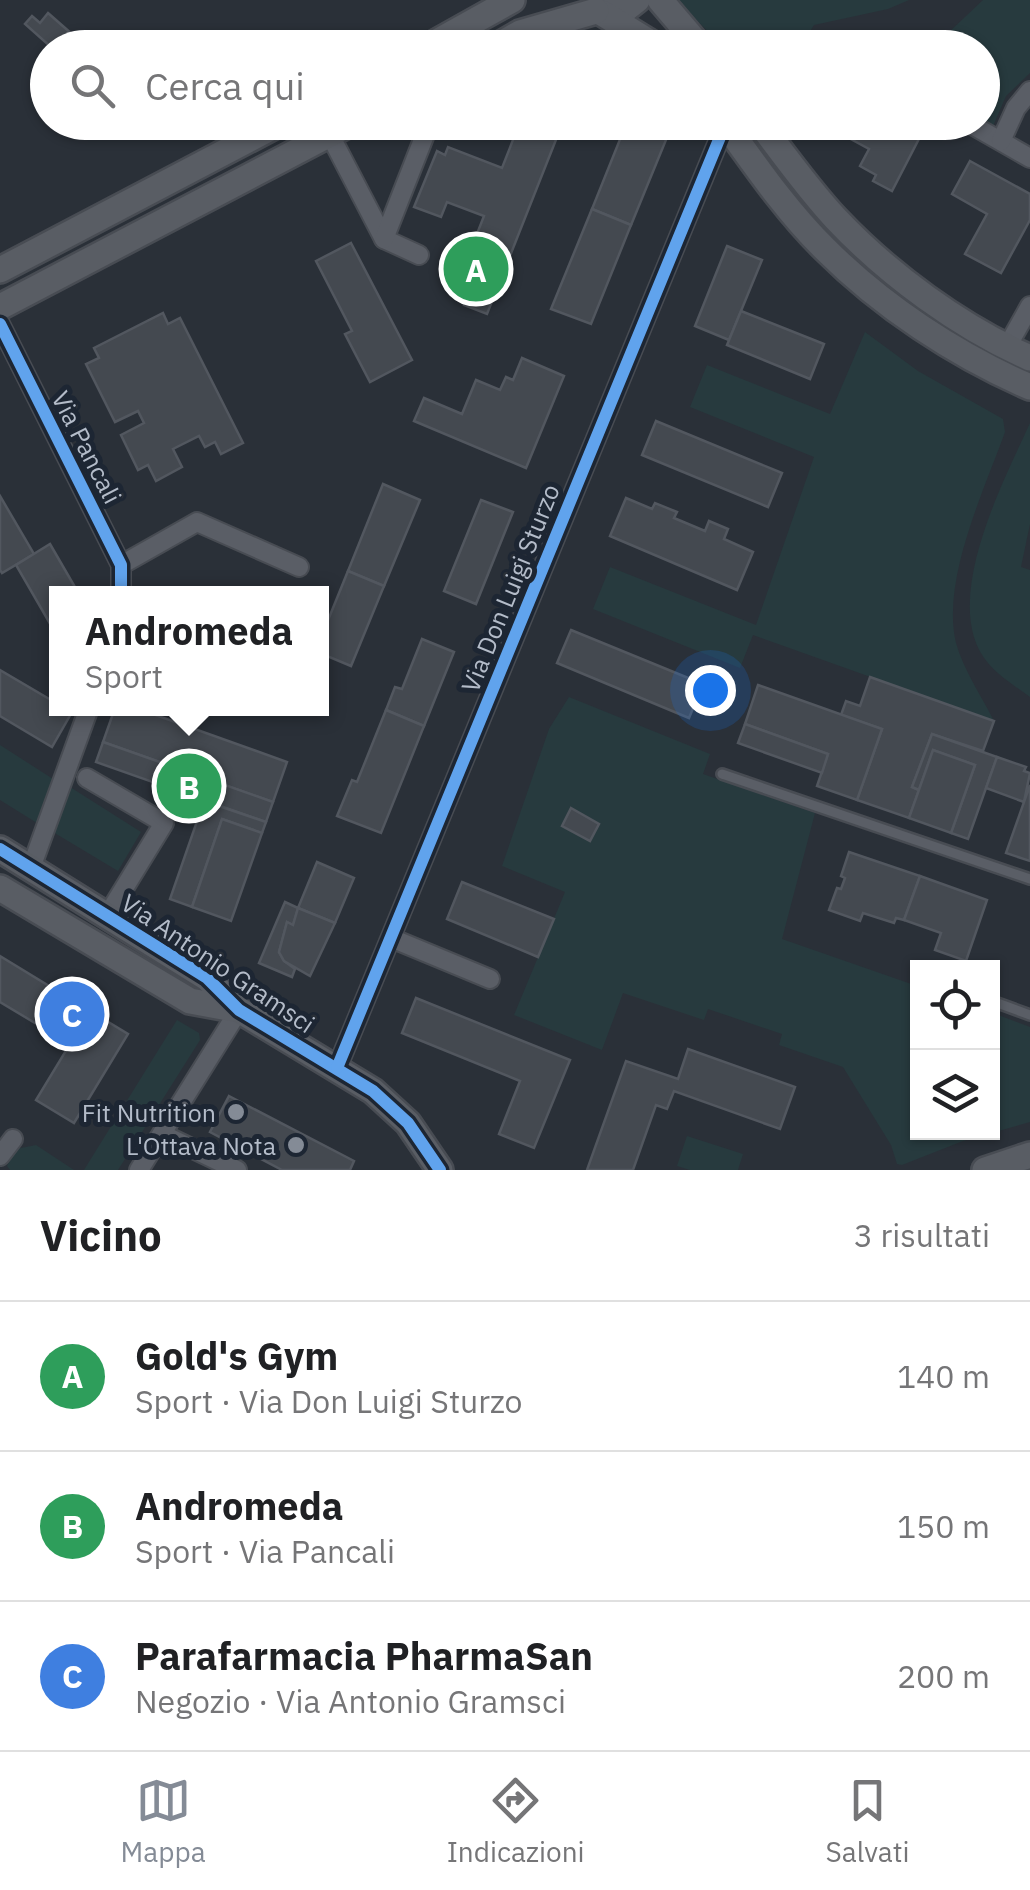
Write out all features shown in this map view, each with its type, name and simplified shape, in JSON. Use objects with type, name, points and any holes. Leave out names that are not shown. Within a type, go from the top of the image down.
[{"type":"main road","points":[[458,30],[512,0]]},
{"type":"main road","points":[[529,30],[593,8],[623,11],[636,0]]},
{"type":"main road","points":[[660,0],[685,30]]},
{"type":"main road","points":[[593,8],[629,30]]},
{"type":"main road","points":[[0,270],[248,140]]},
{"type":"main road","points":[[0,307],[319,140]]},
{"type":"main road","points":[[736,140],[789,209],[848,271],[911,319],[994,370],[1030,387]]},
{"type":"main road","points":[[773,140],[836,218],[879,260],[1019,353]]},
{"type":"main road","name":"Via Antonio Gramsci","points":[[0,849],[207,978],[239,1010],[373,1091],[408,1123],[440,1170]]},
{"type":"main road","name":"Via Antonio Gramsci","points":[[0,888],[190,1001],[239,1010]]},
{"type":"main road","points":[[985,1170],[1030,1155]]},
{"type":"street","points":[[1030,91],[1016,108],[1001,141],[1030,158]]},
{"type":"street","points":[[347,140],[384,239],[419,256]]},
{"type":"street","points":[[384,239],[423,140]]},
{"type":"street","name":"Via Don Luigi Sturzo","points":[[338,1068],[717,140]]},
{"type":"street","points":[[1019,353],[1030,306]]},
{"type":"street","name":"Via Pancali","points":[[0,324],[121,565],[120,586]]},
{"type":"street","points":[[121,565],[197,522],[299,566]]},
{"type":"street","points":[[31,868],[85,716]]},
{"type":"street","points":[[87,778],[164,823],[107,916]]},
{"type":"street","points":[[391,938],[490,979]]},
{"type":"street","points":[[139,1170],[239,1010]]},
{"type":"street","points":[[162,1134],[237,1170]]},
{"type":"street","points":[[0,1156],[13,1139]]},
{"type":"lane","points":[[722,774],[1030,879]]},
{"type":"lane","points":[[1000,1005],[1030,1015]]},
{"type":"green space","points":[[677,0],[909,0],[888,9],[814,25],[811,30],[706,30]]},
{"type":"green space","points":[[983,0],[1030,0],[1030,73],[1006,96],[1000,110],[1000,30],[951,30]]},
{"type":"green space","points":[[865,332],[918,371],[1003,419],[1005,432],[959,564],[953,618],[959,653],[994,721],[753,635],[740,668],[593,609],[610,567],[756,625],[814,457],[690,407],[707,365],[830,414]]},
{"type":"green space","points":[[1030,423],[1030,524],[1021,567],[1030,570],[1030,697],[988,663],[974,638],[970,609],[972,576],[981,543]]},
{"type":"green space","points":[[569,697],[710,754],[703,774],[815,813],[782,939],[910,984],[910,1140],[967,1140],[897,1164],[891,1145],[843,1067],[779,1045],[782,1034],[708,1009],[704,1020],[623,993],[602,1050],[514,1015],[565,892],[502,866],[549,729]]},
{"type":"green space","points":[[0,745],[53,779],[37,823],[0,800]]},
{"type":"green space","points":[[70,787],[141,832],[118,871],[53,832]]},
{"type":"green space","points":[[1000,1016],[1030,1027],[1030,1122],[1000,1131]]},
{"type":"green space","points":[[177,1020],[199,1033],[200,1040],[118,1170],[84,1170]]},
{"type":"green space","points":[[687,1136],[743,1154],[738,1170],[690,1170],[677,1166]]},
{"type":"green space","points":[[36,1145],[74,1170],[10,1170],[7,1166],[16,1149]]},
{"type":"building","points":[[48,13],[67,30],[32,30],[25,24],[32,16],[40,23]]},
{"type":"building","points":[[513,140],[556,140],[487,314],[464,305],[468,295],[455,290],[484,216],[447,202],[441,217],[414,207],[437,151],[445,155],[448,147],[502,168]]},
{"type":"building","points":[[620,140],[666,140],[631,225],[592,209]]},
{"type":"building","points":[[852,140],[918,140],[892,191],[873,181],[876,175],[860,166],[869,149]]},
{"type":"building","points":[[970,161],[1030,194],[1030,220],[1001,273],[965,254],[987,214],[952,194]]},
{"type":"building","points":[[592,209],[631,225],[591,324],[551,309]]},
{"type":"building","points":[[351,243],[412,360],[370,382],[345,334],[352,331],[316,261]]},
{"type":"building","points":[[727,246],[762,260],[729,340],[695,326]]},
{"type":"building","points":[[741,311],[824,344],[810,379],[727,345]]},
{"type":"building","points":[[163,313],[168,324],[180,318],[243,443],[221,454],[215,442],[205,447],[199,436],[173,449],[182,467],[156,481],[148,465],[138,470],[121,435],[144,423],[138,411],[115,422],[86,364],[99,358],[94,348]]},
{"type":"building","points":[[522,358],[564,376],[526,468],[414,421],[424,398],[462,414],[476,380],[500,390],[506,377],[513,380]]},
{"type":"building","points":[[656,421],[782,473],[768,507],[642,455]]},
{"type":"building","points":[[383,484],[420,500],[384,586],[348,571]]},
{"type":"building","points":[[0,496],[34,554],[2,573],[0,570]]},
{"type":"building","points":[[626,498],[652,509],[655,503],[677,512],[674,518],[705,531],[709,521],[728,529],[724,539],[753,552],[737,590],[610,536]]},
{"type":"building","points":[[481,500],[513,512],[476,604],[444,591]]},
{"type":"building","points":[[50,544],[74,586],[49,586],[49,622],[16,565]]},
{"type":"building","points":[[348,571],[384,586],[351,666],[329,657],[329,618]]},
{"type":"building","points":[[571,630],[703,684],[689,718],[557,663]]},
{"type":"building","points":[[422,639],[454,652],[424,726],[386,710],[395,687],[402,689]]},
{"type":"building","points":[[0,670],[49,699],[49,716],[70,716],[52,747],[0,716]]},
{"type":"building","points":[[870,677],[994,721],[983,751],[932,734],[912,787],[919,790],[909,818],[857,800],[882,729],[841,715],[846,701],[860,706]]},
{"type":"building","points":[[758,685],[882,729],[857,800],[817,786],[828,754],[745,724]]},
{"type":"building","points":[[386,710],[424,726],[381,833],[337,816],[352,780],[357,782]]},
{"type":"building","points":[[112,716],[158,716],[287,762],[273,802],[103,742]]},
{"type":"building","points":[[745,724],[828,754],[822,773],[738,743]]},
{"type":"building","points":[[932,734],[997,757],[968,839],[951,833],[975,765],[933,750],[919,790],[912,787]]},
{"type":"building","points":[[103,742],[273,802],[266,822],[96,762]]},
{"type":"building","points":[[933,750],[975,765],[951,833],[909,818]]},
{"type":"building","points":[[997,757],[1026,767],[1024,771],[1030,773],[1024,802],[986,788]]},
{"type":"building","points":[[1030,785],[1030,861],[1006,853]]},
{"type":"building","points":[[204,801],[266,822],[262,833],[222,819],[192,907],[170,899]]},
{"type":"building","points":[[571,808],[599,824],[590,841],[562,826]]},
{"type":"building","points":[[222,819],[262,833],[231,921],[192,907]]},
{"type":"building","points":[[849,852],[920,876],[904,920],[896,918],[894,923],[863,913],[860,921],[829,910],[845,878],[841,876]]},
{"type":"building","points":[[317,862],[354,878],[335,923],[298,908]]},
{"type":"building","points":[[920,876],[987,900],[966,960],[935,950],[941,933],[904,920]]},
{"type":"building","points":[[462,882],[554,919],[538,957],[447,919]]},
{"type":"building","points":[[285,902],[298,908],[293,925],[287,922],[279,952],[295,969],[292,977],[259,963]]},
{"type":"building","points":[[298,908],[335,923],[310,976],[284,961],[279,952],[287,922],[293,925]]},
{"type":"building","points":[[0,956],[90,1011],[70,1044],[0,1002]]},
{"type":"building","points":[[416,998],[570,1060],[534,1148],[499,1134],[520,1081],[402,1033]]},
{"type":"building","points":[[90,1011],[128,1034],[74,1123],[36,1100]]},
{"type":"building","points":[[688,1049],[795,1087],[780,1129],[674,1091],[667,1109],[656,1105],[633,1170],[587,1170],[626,1061],[678,1079]]},
{"type":"building","points":[[229,1096],[354,1161],[350,1170],[282,1170],[210,1132]]},
{"type":"cycle path","points":[[337,1068],[719,140]]},
{"type":"cycle path","points":[[0,324],[121,565],[121,586]]},
{"type":"cycle path","points":[[0,849],[207,978],[239,1010],[373,1091],[408,1123],[440,1170]]},
{"type":"place","name":"Gold's Gym","points":[[476,269]]},
{"type":"place","name":"Andromeda","points":[[189,786]]},
{"type":"place","name":"Parafarmacia PharmaSan","points":[[72,1014]]},
{"type":"place","name":"Fit Nutrition","points":[[236,1112]]},
{"type":"place","name":"L'Ottava Nota","points":[[296,1145]]}]
